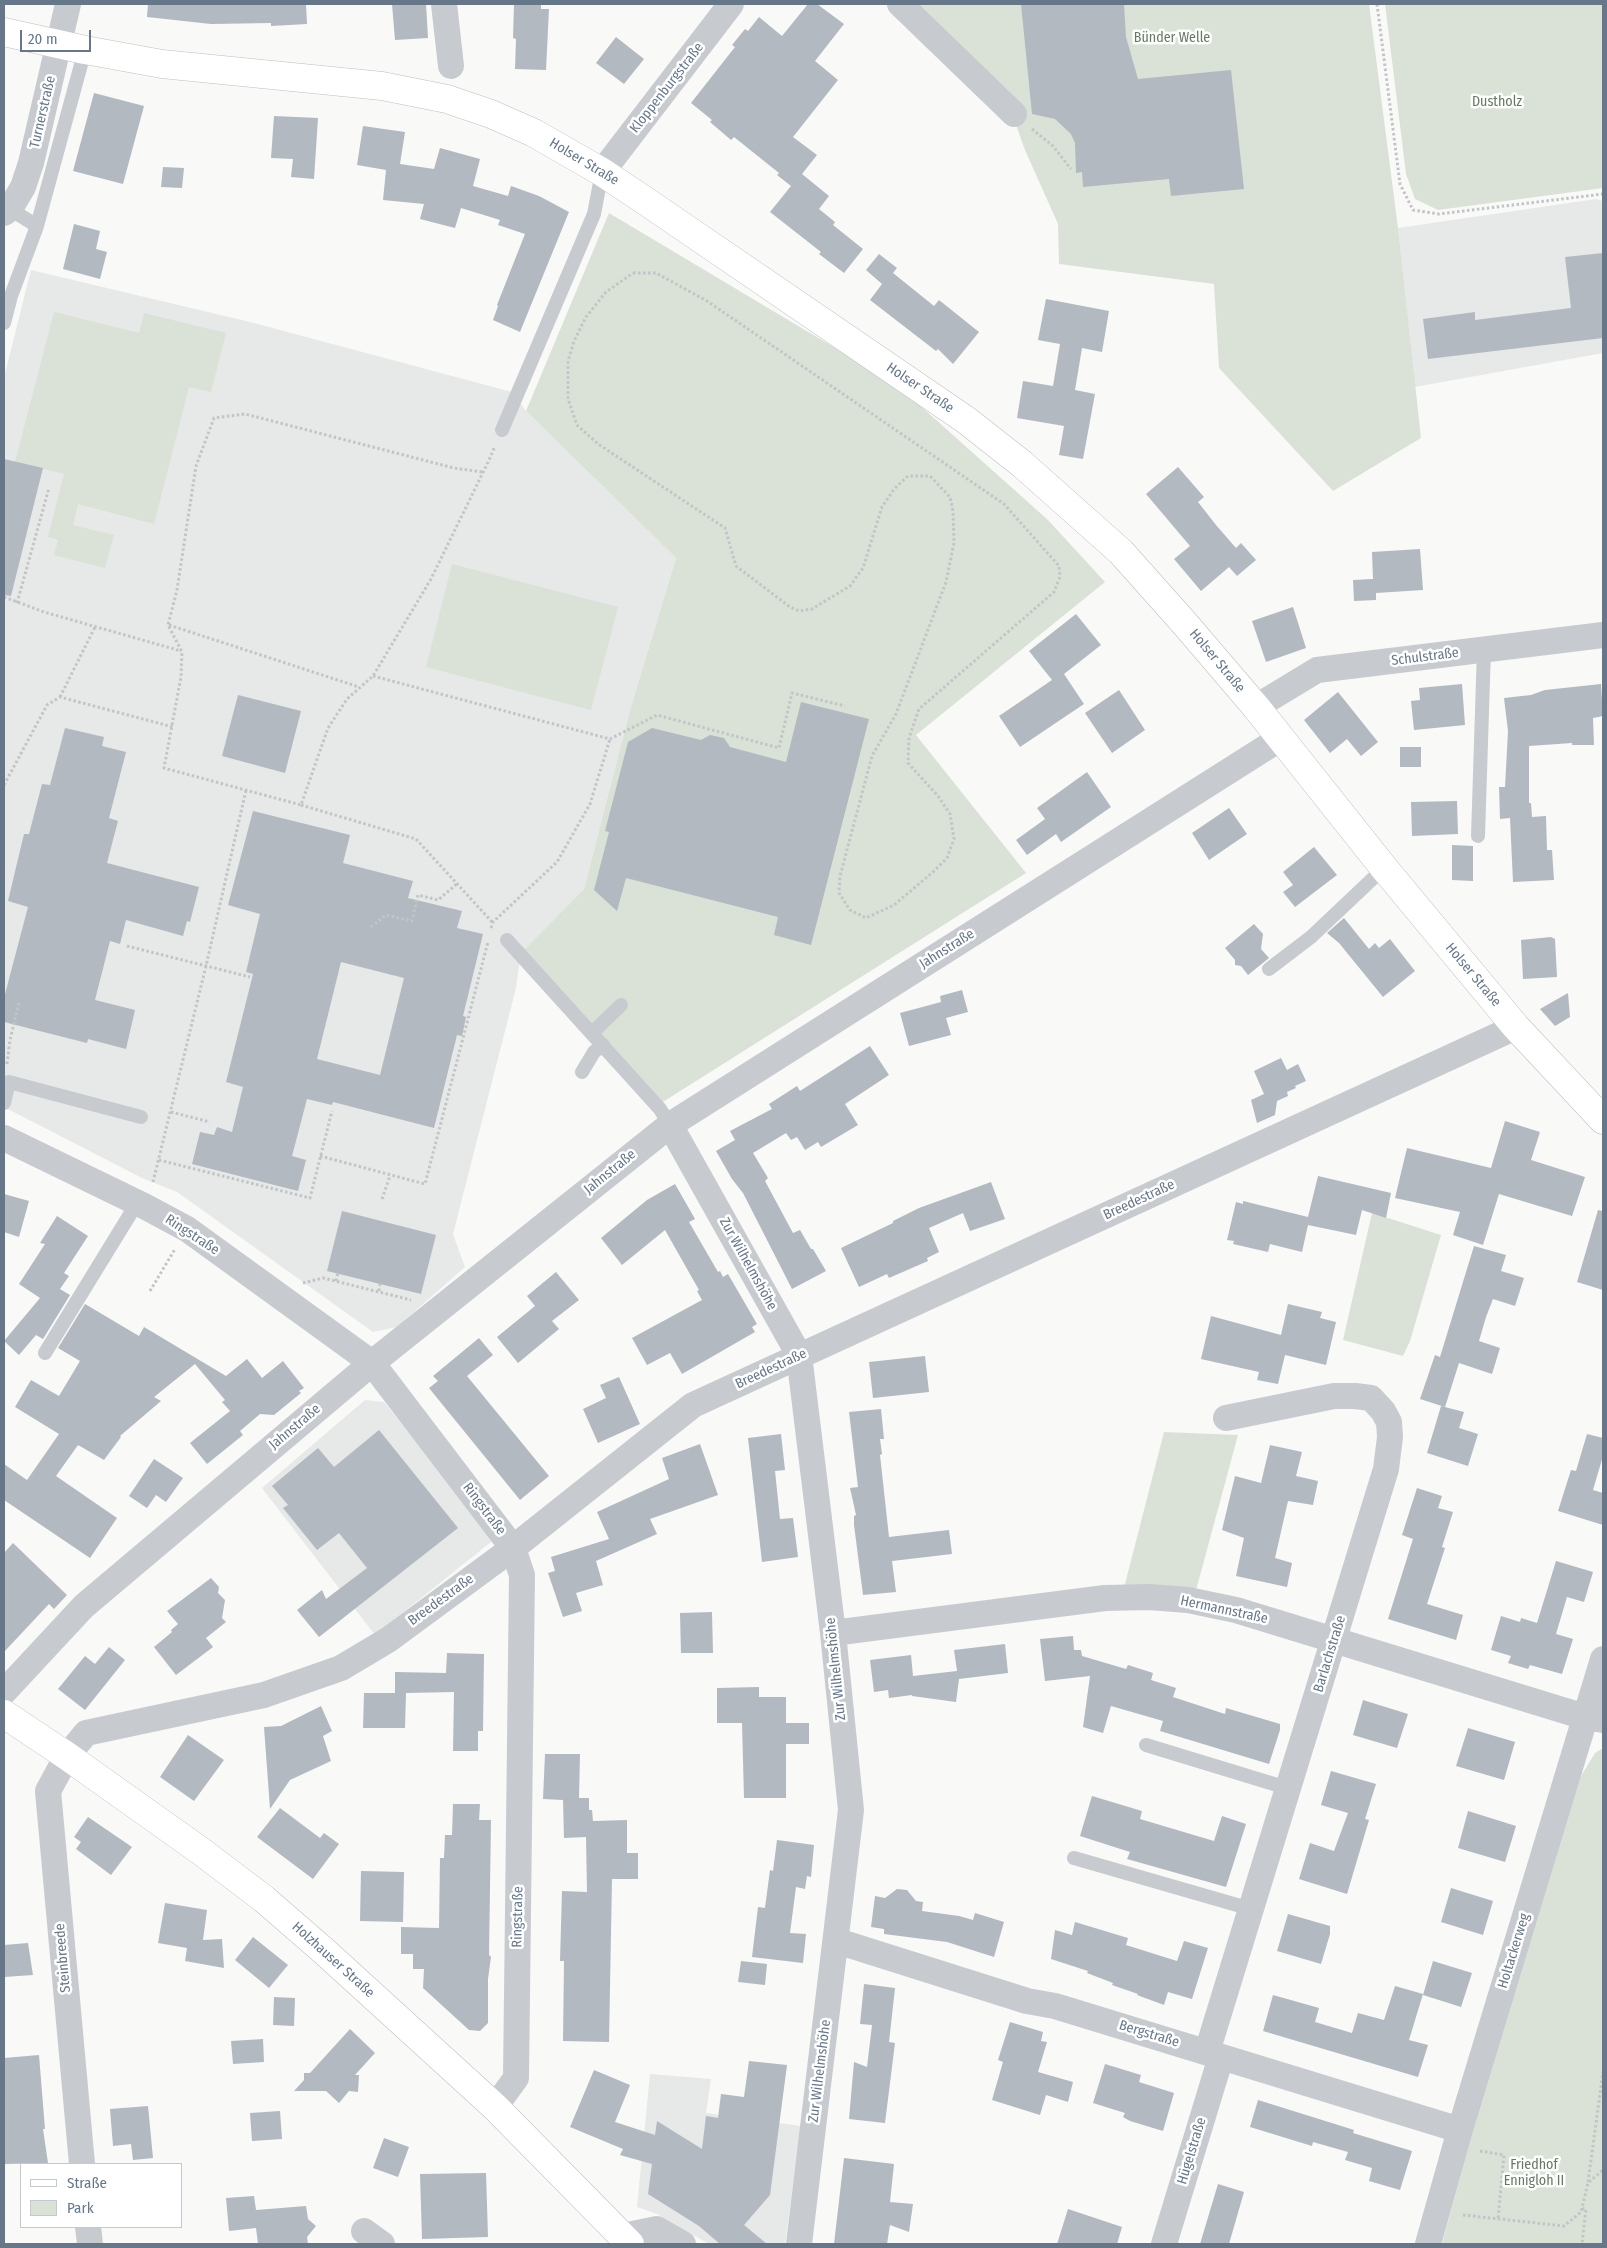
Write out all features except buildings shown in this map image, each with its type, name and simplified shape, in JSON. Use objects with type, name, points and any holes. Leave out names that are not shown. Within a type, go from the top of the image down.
[{"type":"main road","name":"Holser Straße","points":[[4,32],[85,50],[162,64],[382,86],[447,99],[491,114],[534,133],[602,172],[966,420],[1022,464],[1121,552],[1256,707],[1384,868],[1516,1027],[1603,1120]]},
{"type":"main road","name":"Holzhauser Straße","points":[[4,1714],[67,1756],[202,1852],[264,1899],[332,1958],[495,2107],[626,2240]]},
{"type":"street","name":"Turnerstraße","points":[[7,211],[23,187],[31,163],[68,4]]},
{"type":"street","points":[[444,4],[451,66]]},
{"type":"street","name":"Kloppenburgstraße","points":[[602,172],[731,4]]},
{"type":"street","points":[[900,4],[1014,114]]},
{"type":"street","name":"Schulstraße","points":[[1256,707],[1317,670],[1603,635]]},
{"type":"street","name":"Jahnstraße","points":[[4,1692],[84,1606],[372,1362],[670,1125],[1280,738]]},
{"type":"street","name":"Breedestraße","points":[[67,1756],[86,1733],[264,1695],[341,1668],[388,1640],[513,1548],[693,1406],[1516,1027]]},
{"type":"street","name":"Zur Wilhelmshöhe","points":[[670,1125],[799,1356],[833,1632],[851,1810],[837,1941],[798,2244]]},
{"type":"street","name":"Ringstraße","points":[[4,1138],[187,1229],[372,1362],[513,1548],[522,1575],[516,2078],[495,2107]]},
{"type":"street","name":"Barlachstraße","points":[[1214,2055],[1250,1909],[1386,1469],[1390,1438],[1388,1422],[1383,1411],[1371,1398],[1355,1396],[1334,1396],[1226,1418]]},
{"type":"street","name":"Hermannstraße","points":[[833,1632],[1105,1598],[1149,1597],[1188,1600],[1236,1610],[1594,1719]]},
{"type":"street","name":"Holtackerweg","points":[[1428,2244],[1458,2139],[1594,1719],[1603,1658]]},
{"type":"street","name":"Steinbreede","points":[[67,1756],[48,1791],[82,2163]]},
{"type":"street","name":"Bergstraße","points":[[837,1941],[1027,2001],[1055,2006],[1214,2055],[1458,2139]]},
{"type":"street","name":"Hügelstraße","points":[[1164,2244],[1214,2055]]},
{"type":"street","points":[[88,2228],[90,2244]]},
{"type":"street","points":[[626,2240],[657,2228],[683,2244]]},
{"type":"lane","points":[[4,323],[11,296],[37,226],[85,50]]},
{"type":"lane","points":[[502,430],[594,214],[602,172]]},
{"type":"lane","points":[[7,211],[37,226]]},
{"type":"lane","points":[[1478,836],[1484,649]]},
{"type":"lane","points":[[1269,969],[1311,937],[1384,868]]},
{"type":"lane","points":[[507,940],[660,1109],[670,1125]]},
{"type":"lane","points":[[592,1033],[621,1005]]},
{"type":"lane","points":[[582,1072],[594,1052],[603,1045]]},
{"type":"lane","points":[[4,1103],[9,1082],[141,1117]]},
{"type":"lane","points":[[45,1353],[140,1205]]},
{"type":"lane","points":[[1146,1745],[1287,1788]]},
{"type":"lane","points":[[1074,1858],[1250,1909]]},
{"type":"path","points":[[1377,4],[1400,184],[1413,210],[1439,214],[1603,194]]},
{"type":"path","points":[[1014,114],[1053,146],[1071,169]]},
{"type":"path","points":[[634,273],[656,273],[707,301],[1004,504],[1059,566],[1060,577],[1054,592],[919,709],[909,738],[908,763],[938,796],[950,814],[954,839],[947,858],[933,872],[894,905],[866,918],[850,910],[839,893],[840,876],[872,756],[896,714],[946,582],[954,543],[953,511],[950,497],[930,476],[908,476],[894,489],[882,507],[863,568],[850,586],[812,609],[800,611],[790,607],[736,566],[725,528],[598,444],[577,425],[568,399],[568,361],[574,341],[586,317],[606,292],[634,273]]},
{"type":"path","points":[[482,472],[454,468],[245,414],[214,418],[196,466],[177,590],[168,625],[182,652],[181,677],[164,768],[301,805],[416,839],[458,883],[507,940]]},
{"type":"path","points":[[301,805],[328,728],[347,699],[373,676],[431,579],[502,430]]},
{"type":"path","points":[[17,603],[49,488]]},
{"type":"path","points":[[4,598],[182,652]]},
{"type":"path","points":[[168,625],[359,687]]},
{"type":"path","points":[[4,785],[47,705],[60,697],[95,627]]},
{"type":"path","points":[[373,676],[610,739],[657,715],[779,748],[792,693],[845,706]]},
{"type":"path","points":[[60,697],[173,727]]},
{"type":"path","points":[[490,932],[492,922],[557,862],[590,804],[610,739]]},
{"type":"path","points":[[140,1205],[150,1194],[159,1160],[246,790]]},
{"type":"path","points":[[371,927],[386,915],[412,921],[418,895],[438,900],[458,883]]},
{"type":"path","points":[[320,1156],[426,1184],[488,941]]},
{"type":"path","points":[[127,946],[250,977]]},
{"type":"path","points":[[9,1082],[6,1069],[10,1040],[20,1003]]},
{"type":"path","points":[[159,1160],[310,1198],[332,1111]]},
{"type":"path","points":[[171,1112],[210,1122]]},
{"type":"path","points":[[382,1200],[390,1176]]},
{"type":"path","points":[[150,1291],[187,1229]]},
{"type":"path","points":[[336,1281],[338,1273]]},
{"type":"path","points":[[284,1299],[301,1284],[323,1278],[415,1301]]},
{"type":"path","points":[[378,1291],[380,1284]]},
{"type":"path","points":[[1437,2213],[1564,2226],[1581,2212],[1588,2183],[1603,2072]]},
{"type":"path","points":[[1458,2139],[1504,2155],[1498,2219]]},
{"type":"path","points":[[1588,2183],[1603,2170]]},
{"type":"path","points":[[1582,2209],[1586,2209],[1582,2244]]},
{"type":"shaded area","points":[[1596,199],[1603,201],[1603,353],[1415,387],[1398,228]]},
{"type":"shaded area","points":[[31,270],[250,322],[512,392],[526,411],[676,558],[630,710],[584,889],[521,953],[516,988],[453,1234],[465,1267],[397,1327],[373,1332],[177,1192],[142,1178],[4,1107],[4,378]]},
{"type":"shaded area","points":[[365,1400],[384,1402],[496,1538],[375,1635],[262,1488]]},
{"type":"shaded area","points":[[650,2074],[711,2079],[706,2113],[801,2126],[785,2244],[709,2244],[657,2214],[637,2207]]},
{"type":"green space","name":"Bünder Welle","points":[[911,4],[1369,4],[1398,228],[1421,438],[1333,491],[1219,368],[1214,284],[1059,264],[1058,224],[1025,150],[1015,122]]},
{"type":"green space","name":"Dustholz","points":[[1385,4],[1603,4],[1603,188],[1438,210],[1415,199],[1406,174]]},
{"type":"green space","points":[[609,213],[897,385],[1048,520],[1105,582],[916,735],[1026,873],[658,1105],[521,953],[584,889],[630,710],[676,558],[526,411]]},
{"type":"green space","points":[[54,312],[139,333],[144,313],[226,333],[211,392],[189,387],[154,524],[78,504],[73,525],[114,535],[105,568],[54,555],[58,540],[48,537],[64,474],[15,462]]},
{"type":"green space","points":[[452,564],[618,607],[591,710],[426,667]]},
{"type":"green space","points":[[1372,1213],[1441,1235],[1410,1341],[1403,1356],[1343,1340]]},
{"type":"green space","points":[[1164,1432],[1238,1435],[1195,1594],[1124,1588]]},
{"type":"green space","name":"Friedhof Ennigloh II","points":[[1603,1748],[1603,2244],[1442,2244],[1472,2135],[1581,1776],[1595,1753]]}]
